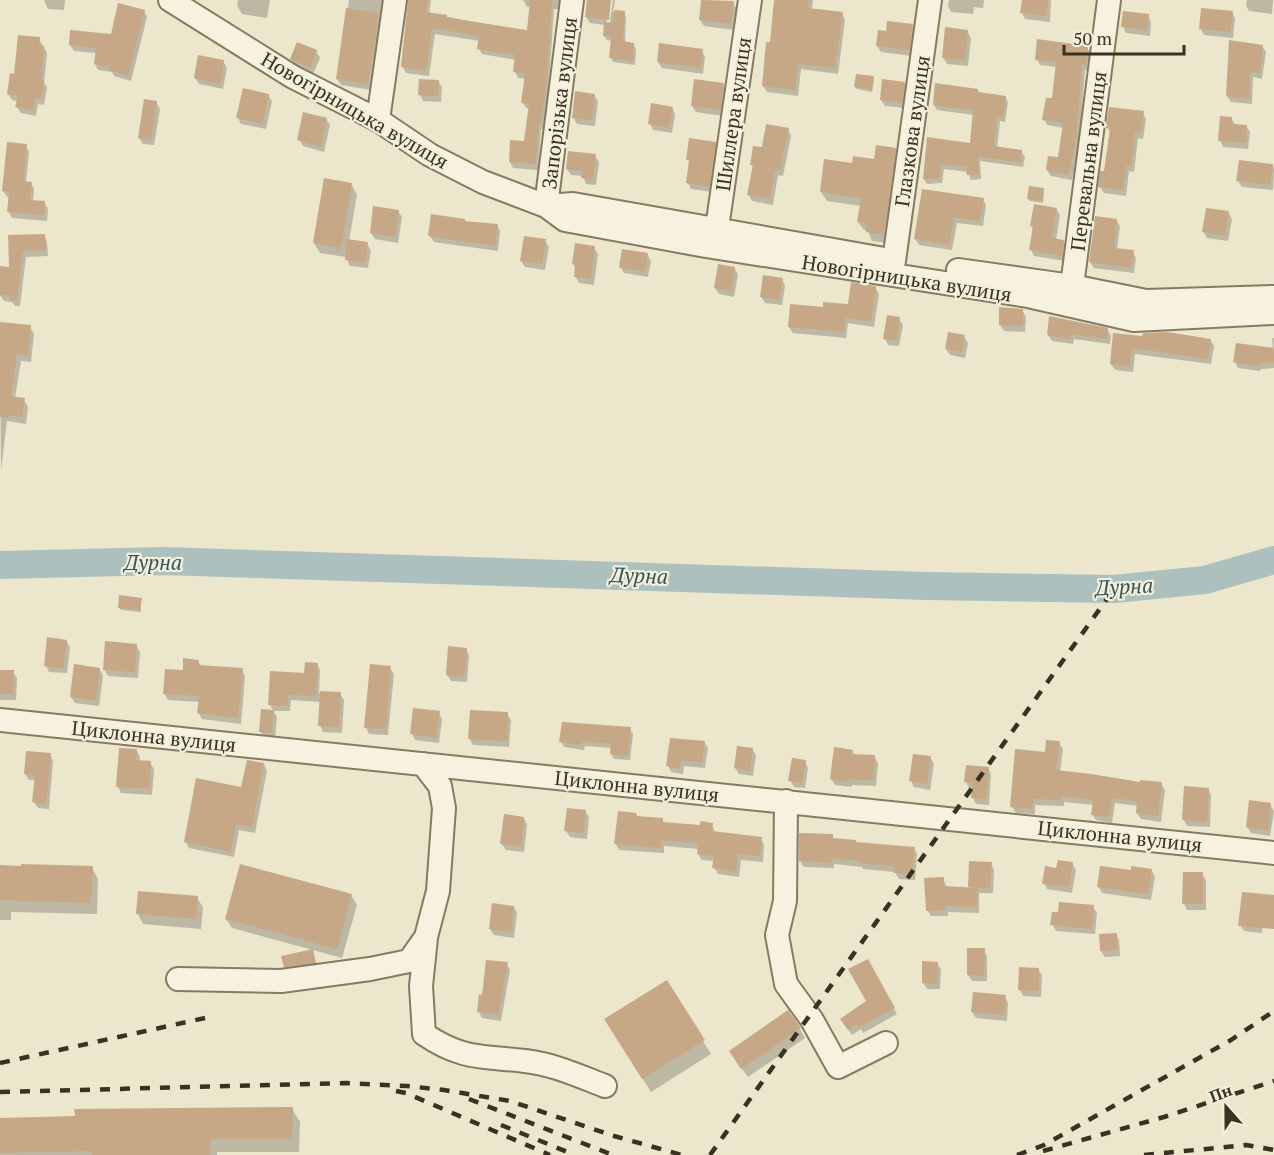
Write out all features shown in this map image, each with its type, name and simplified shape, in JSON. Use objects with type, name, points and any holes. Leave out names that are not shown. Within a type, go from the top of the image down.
[{"type":"street","name":"Новогірницька вулиця","points":[[170,0],[204,10],[293,77],[378,120],[430,155],[483,182],[546,206],[565,220],[718,248],[1028,296],[1134,320],[1274,314]]},
{"type":"street","points":[[378,120],[394,0]]},
{"type":"street","name":"Запорізька вулиця","points":[[546,206],[572,0]]},
{"type":"street","name":"Шиллера вулиця","points":[[717,228],[750,0]]},
{"type":"street","name":"Глазкова вулиця","points":[[894,261],[930,0]]},
{"type":"street","name":"Перевальна вулиця","points":[[1072,286],[1109,0]]},
{"type":"street","name":"Новогірницька вулиця","points":[[546,206],[573,204],[894,261],[1072,286],[1146,301],[1274,297]]},
{"type":"street","name":"Циклонна вулиця","points":[[0,720],[1274,852]]},
{"type":"street","points":[[423,764],[440,786],[444,808],[438,891],[426,937],[421,986],[424,1034],[440,1044],[473,1056],[526,1061],[561,1068],[605,1086]]},
{"type":"street","points":[[786,801],[785,901],[777,935],[786,984],[812,1020],[838,1067],[886,1043]]},
{"type":"street","points":[[178,979],[281,981],[370,969],[409,961],[426,937]]},
{"type":"building","points":[[408,0],[428,0],[426,12],[527,30],[530,0],[552,0],[546,90],[541,124],[539,124],[536,164],[509,162],[510,140],[524,141],[529,104],[521,103],[525,74],[513,72],[515,55],[477,49],[479,36],[432,28],[426,71],[401,67]]},
{"type":"building","points":[[587,0],[611,0],[609,20],[585,17]]},
{"type":"building","points":[[701,0],[734,1],[731,24],[699,20]]},
{"type":"building","points":[[774,0],[809,0],[808,8],[843,12],[835,68],[798,64],[795,90],[762,86],[766,42],[770,42]]},
{"type":"building","points":[[1022,0],[1048,0],[1047,16],[1020,13]]},
{"type":"building","points":[[118,3],[145,10],[128,76],[109,70],[110,67],[94,64],[96,48],[69,45],[70,30],[111,34]]},
{"type":"building","points":[[346,8],[379,14],[368,84],[336,79]]},
{"type":"building","points":[[1201,8],[1233,11],[1230,32],[1199,29]]},
{"type":"building","points":[[614,10],[625,11],[623,41],[634,43],[633,61],[609,58],[611,37],[603,36],[604,22],[613,23]]},
{"type":"building","points":[[1123,11],[1149,14],[1147,30],[1121,27]]},
{"type":"building","points":[[887,21],[913,24],[909,50],[876,46],[878,30],[886,31]]},
{"type":"building","points":[[945,27],[968,30],[965,60],[942,58]]},
{"type":"building","points":[[18,35],[40,37],[39,45],[44,46],[41,79],[44,80],[41,99],[35,98],[33,110],[15,107],[18,96],[7,94],[10,73],[14,74]]},
{"type":"building","points":[[1037,39],[1088,46],[1086,66],[1082,65],[1076,140],[1069,175],[1046,170],[1048,156],[1058,157],[1063,123],[1042,120],[1046,98],[1052,98],[1056,62],[1035,60]]},
{"type":"building","points":[[1229,40],[1263,45],[1260,73],[1250,72],[1249,99],[1226,96]]},
{"type":"building","points":[[297,42],[317,50],[310,68],[290,59]]},
{"type":"building","points":[[659,43],[703,49],[700,68],[657,62]]},
{"type":"building","points":[[198,55],[224,60],[220,84],[194,78]]},
{"type":"building","points":[[856,74],[874,76],[872,90],[854,87]]},
{"type":"building","points":[[419,79],[439,80],[438,96],[418,95]]},
{"type":"building","points":[[694,79],[724,83],[720,110],[691,106]]},
{"type":"building","points":[[882,79],[905,82],[902,103],[880,100]]},
{"type":"building","points":[[935,83],[978,89],[978,92],[1006,96],[1003,117],[997,117],[994,146],[1022,150],[1021,162],[978,157],[979,174],[967,175],[966,167],[941,164],[940,178],[923,179],[927,137],[970,143],[973,110],[933,105]]},
{"type":"building","points":[[243,88],[269,94],[263,124],[236,118]]},
{"type":"building","points":[[575,91],[595,94],[592,120],[572,118]]},
{"type":"building","points":[[144,99],[157,101],[151,140],[138,138]]},
{"type":"building","points":[[651,103],[673,107],[669,128],[648,124]]},
{"type":"building","points":[[1109,107],[1144,111],[1140,133],[1135,132],[1131,166],[1126,166],[1123,190],[1098,187],[1100,171],[1104,171],[1110,129],[1106,128]]},
{"type":"building","points":[[303,112],[327,118],[321,147],[297,140]]},
{"type":"building","points":[[1220,116],[1232,117],[1232,124],[1247,125],[1246,143],[1218,141]]},
{"type":"building","points":[[766,124],[789,128],[780,170],[775,169],[770,199],[747,195],[753,165],[750,165],[753,146],[762,147]]},
{"type":"building","points":[[689,138],[716,142],[709,187],[686,183]]},
{"type":"building","points":[[7,142],[27,144],[23,181],[32,182],[30,200],[45,201],[44,215],[7,212],[9,192],[2,191]]},
{"type":"building","points":[[876,145],[896,148],[884,235],[866,232],[867,223],[857,222],[861,198],[820,192],[824,159],[852,163],[853,156],[874,159]]},
{"type":"building","points":[[568,151],[596,154],[593,180],[581,178],[582,171],[566,169]]},
{"type":"building","points":[[1239,160],[1273,164],[1270,185],[1236,181]]},
{"type":"building","points":[[324,178],[352,183],[341,248],[313,243]]},
{"type":"building","points":[[1029,186],[1044,188],[1042,201],[1027,199]]},
{"type":"building","points":[[922,189],[984,198],[980,221],[954,217],[949,245],[914,239]]},
{"type":"building","points":[[1034,204],[1057,208],[1052,238],[1064,240],[1062,256],[1029,250]]},
{"type":"building","points":[[373,206],[399,210],[395,237],[370,233]]},
{"type":"building","points":[[1206,208],[1229,211],[1225,236],[1202,232]]},
{"type":"building","points":[[431,214],[465,219],[465,221],[498,224],[495,246],[428,236]]},
{"type":"building","points":[[1095,216],[1117,219],[1114,248],[1134,250],[1131,268],[1089,262]]},
{"type":"building","points":[[45,234],[46,250],[23,251],[17,300],[10,300],[10,296],[0,295],[0,266],[9,267],[8,235]]},
{"type":"building","points":[[524,236],[546,239],[542,264],[520,261]]},
{"type":"building","points":[[347,239],[368,242],[365,263],[345,260]]},
{"type":"building","points":[[575,243],[595,246],[591,279],[574,277],[575,265],[572,264]]},
{"type":"building","points":[[622,249],[648,253],[645,272],[619,267]]},
{"type":"building","points":[[718,264],[735,267],[731,291],[714,288]]},
{"type":"building","points":[[763,275],[783,278],[779,300],[760,297]]},
{"type":"building","points":[[851,282],[876,286],[871,321],[845,318],[844,332],[788,327],[790,304],[823,307],[823,302],[848,304]]},
{"type":"building","points":[[999,307],[1023,309],[1023,326],[999,325]]},
{"type":"building","points":[[887,315],[900,317],[897,341],[883,339]]},
{"type":"building","points":[[1049,316],[1108,328],[1107,339],[1071,334],[1070,339],[1047,335]]},
{"type":"building","points":[[0,322],[31,325],[28,355],[17,354],[11,396],[25,398],[22,417],[8,415],[8,418],[0,417]]},
{"type":"building","points":[[948,332],[965,335],[962,352],[945,349]]},
{"type":"building","points":[[1167,332],[1211,339],[1208,359],[1132,348],[1130,366],[1110,364],[1113,333],[1142,336],[1143,333]]},
{"type":"building","points":[[1236,343],[1274,348],[1274,363],[1258,363],[1257,366],[1233,362]]},
{"type":"building","points":[[119,595],[142,598],[140,610],[118,608]]},
{"type":"building","points":[[47,637],[67,640],[64,668],[44,666]]},
{"type":"building","points":[[105,641],[137,644],[135,672],[103,670]]},
{"type":"building","points":[[448,646],[467,648],[464,677],[446,675]]},
{"type":"building","points":[[183,658],[199,660],[198,665],[243,668],[238,718],[197,713],[199,696],[163,694],[165,669],[183,670]]},
{"type":"building","points":[[305,662],[318,663],[316,696],[288,695],[287,706],[268,705],[270,671],[304,673]]},
{"type":"building","points":[[74,664],[100,668],[96,700],[70,697]]},
{"type":"building","points":[[370,664],[391,666],[386,729],[364,728]]},
{"type":"building","points":[[0,670],[14,670],[13,694],[0,694]]},
{"type":"building","points":[[320,691],[341,692],[339,727],[318,726]]},
{"type":"building","points":[[413,708],[440,711],[436,738],[410,734]]},
{"type":"building","points":[[261,709],[274,710],[272,733],[259,732]]},
{"type":"building","points":[[470,710],[508,712],[507,741],[468,739]]},
{"type":"building","points":[[562,722],[631,727],[628,756],[610,754],[611,744],[583,741],[582,745],[559,742]]},
{"type":"building","points":[[670,738],[705,741],[702,763],[681,760],[680,769],[666,766]]},
{"type":"building","points":[[1046,740],[1060,741],[1056,770],[1140,782],[1140,780],[1162,782],[1158,816],[1136,813],[1137,801],[1112,798],[1109,817],[1091,815],[1093,800],[1061,796],[1061,800],[1033,799],[1032,809],[1010,807],[1015,749],[1045,752]]},
{"type":"building","points":[[737,746],[753,748],[750,771],[734,768]]},
{"type":"building","points":[[834,747],[853,750],[852,754],[875,755],[874,780],[849,779],[848,782],[830,779]]},
{"type":"building","points":[[119,748],[137,749],[136,760],[151,761],[149,789],[116,787]]},
{"type":"building","points":[[26,751],[51,753],[46,804],[32,802],[35,775],[24,774]]},
{"type":"building","points":[[913,754],[931,756],[927,784],[909,781]]},
{"type":"building","points":[[792,758],[806,760],[802,783],[788,781]]},
{"type":"building","points":[[247,760],[264,763],[252,827],[236,824],[231,852],[184,842],[196,778],[241,787]]},
{"type":"building","points":[[966,765],[989,767],[986,799],[971,798],[972,783],[964,782]]},
{"type":"building","points":[[1184,786],[1209,788],[1207,822],[1182,820]]},
{"type":"building","points":[[1249,800],[1271,803],[1268,830],[1246,827]]},
{"type":"building","points":[[567,808],[586,810],[584,833],[564,831]]},
{"type":"building","points":[[618,811],[637,813],[636,816],[663,818],[663,822],[700,825],[700,821],[713,823],[712,831],[762,837],[760,856],[738,854],[736,872],[712,868],[714,856],[697,854],[698,843],[661,840],[661,848],[614,844]]},
{"type":"building","points":[[504,814],[524,817],[521,846],[500,844]]},
{"type":"building","points":[[799,833],[833,834],[833,838],[856,840],[856,842],[915,847],[912,874],[894,873],[894,866],[858,863],[859,861],[832,858],[831,863],[799,861]]},
{"type":"building","points":[[1058,860],[1073,862],[1069,887],[1042,884],[1045,866],[1056,868]]},
{"type":"building","points":[[969,861],[992,862],[990,888],[968,887]]},
{"type":"building","points":[[21,864],[93,866],[91,903],[0,900],[0,865],[21,866]]},
{"type":"building","points":[[240,864],[352,894],[337,949],[225,919]]},
{"type":"building","points":[[1100,866],[1131,870],[1131,866],[1152,869],[1148,894],[1097,887]]},
{"type":"building","points":[[1183,872],[1203,872],[1203,904],[1182,904]]},
{"type":"building","points":[[944,877],[944,886],[978,888],[977,907],[945,906],[946,910],[926,911],[924,878]]},
{"type":"building","points":[[138,891],[198,896],[196,919],[136,914]]},
{"type":"building","points":[[1242,892],[1274,895],[1274,929],[1238,926]]},
{"type":"building","points":[[1059,902],[1094,905],[1092,929],[1050,925],[1052,912],[1058,912]]},
{"type":"building","points":[[492,903],[514,906],[511,932],[489,929]]},
{"type":"building","points":[[1117,933],[1117,950],[1100,951],[1099,934]]},
{"type":"building","points":[[967,948],[985,948],[984,976],[967,975]]},
{"type":"building","points":[[313,949],[316,963],[284,967],[281,956]]},
{"type":"building","points":[[868,959],[895,1008],[859,1027],[856,1024],[848,1030],[840,1019],[866,1001],[848,969]]},
{"type":"building","points":[[486,960],[508,962],[498,1015],[477,1012],[479,994],[482,995]]},
{"type":"building","points":[[922,961],[938,962],[938,984],[922,983]]},
{"type":"building","points":[[1019,967],[1039,968],[1039,991],[1018,990]]},
{"type":"building","points":[[667,980],[705,1040],[642,1079],[604,1019]]},
{"type":"building","points":[[973,992],[1006,995],[1004,1015],[971,1012]]},
{"type":"building","points":[[788,1010],[801,1028],[741,1069],[729,1051]]},
{"type":"building","points":[[293,1107],[292,1139],[211,1139],[210,1155],[92,1155],[92,1151],[0,1153],[0,1118],[75,1116],[74,1109]]},
{"type":"waterway","name":"Дурна","points":[[0,565],[163,561],[927,586],[1114,589],[1205,580],[1274,560]]},
{"type":"railway","points":[[710,1155],[1114,589]]},
{"type":"railway","points":[[1017,1155],[1044,1145],[1231,1040],[1274,1011]]},
{"type":"railway","points":[[0,1063],[214,1016]]},
{"type":"railway","points":[[1043,1151],[1164,1117],[1274,1081]]},
{"type":"railway","points":[[0,1092],[346,1083],[407,1086],[510,1101],[614,1136],[682,1155]]},
{"type":"railway","points":[[396,1091],[406,1093],[550,1155]]},
{"type":"railway","points":[[469,1099],[613,1155]]},
{"type":"railway","points":[[501,1125],[575,1155]]},
{"type":"railway","points":[[1144,1155],[1246,1145],[1274,1150]]}]
